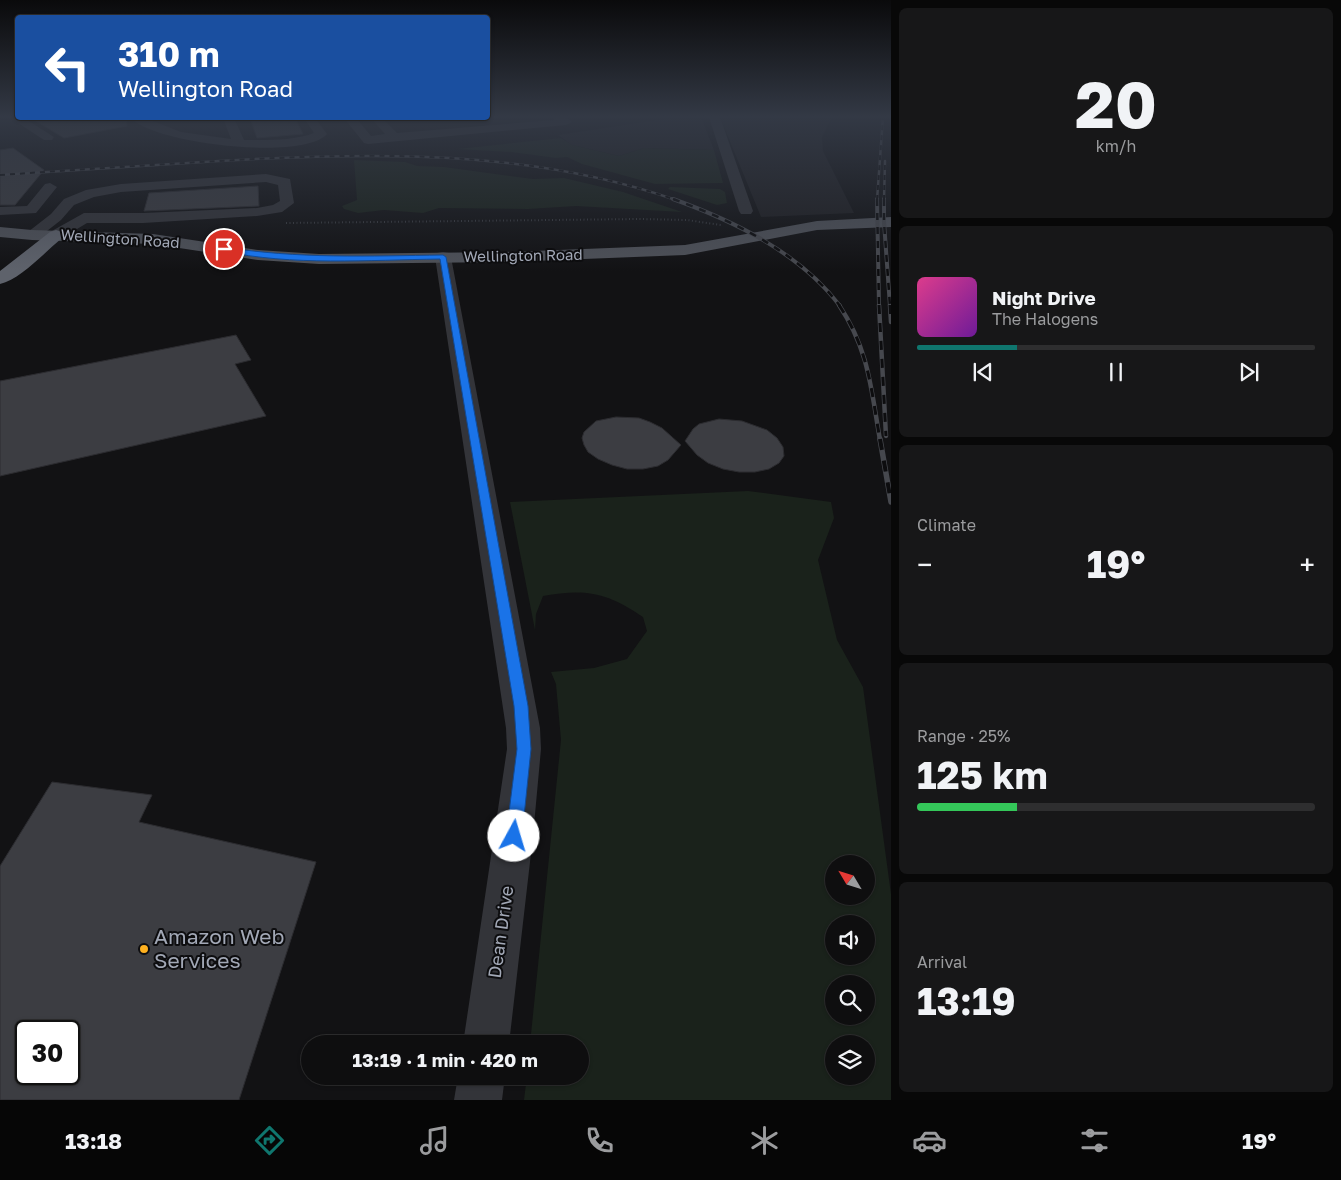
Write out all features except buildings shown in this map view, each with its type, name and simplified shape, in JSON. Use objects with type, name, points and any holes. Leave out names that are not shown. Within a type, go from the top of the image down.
[{"type":"highway","points":[[0,263],[32,235]]},
{"type":"highway","points":[[0,279],[56,235]]},
{"type":"main road","name":"Wellington Road","points":[[655,251],[742,228],[776,223],[828,217],[891,217]]},
{"type":"main road","name":"Wellington Road","points":[[0,232],[32,235],[153,239],[258,255],[319,259],[675,252],[701,249],[817,225],[891,222]]},
{"type":"main road","name":"Wellington Road","points":[[0,241],[32,235]]},
{"type":"street","points":[[731,168],[746,211]]},
{"type":"street","points":[[32,235],[56,217],[69,202],[91,193],[121,188],[266,178],[285,182],[288,203],[277,210],[143,218],[84,218],[56,235]]},
{"type":"street","points":[[0,211],[31,210],[50,186]]},
{"type":"street","points":[[114,217],[124,193]]},
{"type":"street","name":"Dean Drive","points":[[443,257],[523,728],[524,749],[514,836],[487,1035]]},
{"type":"street","points":[[478,1100],[480,1085]]},
{"type":"path","points":[[280,223],[639,219],[687,220],[719,226],[728,224]]},
{"type":"shaded area","points":[[355,168],[454,168],[533,179],[564,178],[623,192],[682,212],[576,206],[528,209],[439,208],[423,213],[384,210],[358,213],[344,209],[342,206],[357,200]]},
{"type":"shaded area","points":[[598,168],[719,168],[723,183],[655,184]]},
{"type":"shaded area","points":[[741,168],[832,168],[854,213],[761,217]]},
{"type":"shaded area","points":[[670,187],[720,189],[725,192],[727,203],[717,205],[668,189]]},
{"type":"shaded area","points":[[748,491],[831,502],[834,518],[818,560],[837,640],[863,687],[891,894],[891,1100],[524,1100],[526,1085],[589,1085],[589,1035],[531,1035],[561,740],[556,684],[551,672],[594,668],[627,659],[647,631],[643,617],[619,602],[596,594],[584,593],[543,596],[536,614],[535,630],[510,502]]},
{"type":"railway","points":[[0,175],[99,168]]},
{"type":"railway","points":[[545,168],[620,183],[674,199]]},
{"type":"railway","points":[[877,200],[879,168]]},
{"type":"railway","points":[[884,200],[885,168]]},
{"type":"railway","points":[[674,199],[742,229],[786,255],[806,270],[840,306]]},
{"type":"railway","points":[[877,200],[879,306]]},
{"type":"railway","points":[[884,200],[890,306]]},
{"type":"railway","points":[[839,305],[857,338],[863,354],[880,440]]},
{"type":"railway","points":[[879,305],[886,436]]},
{"type":"railway","points":[[890,305],[891,322]]},
{"type":"railway","points":[[880,439],[891,502]]},
{"type":"place","name":"Amazon Web Services","points":[[144,949]]},
{"type":"route","points":[[224,249],[258,255],[319,259],[443,257],[521,706],[524,749],[514,836]]}]
